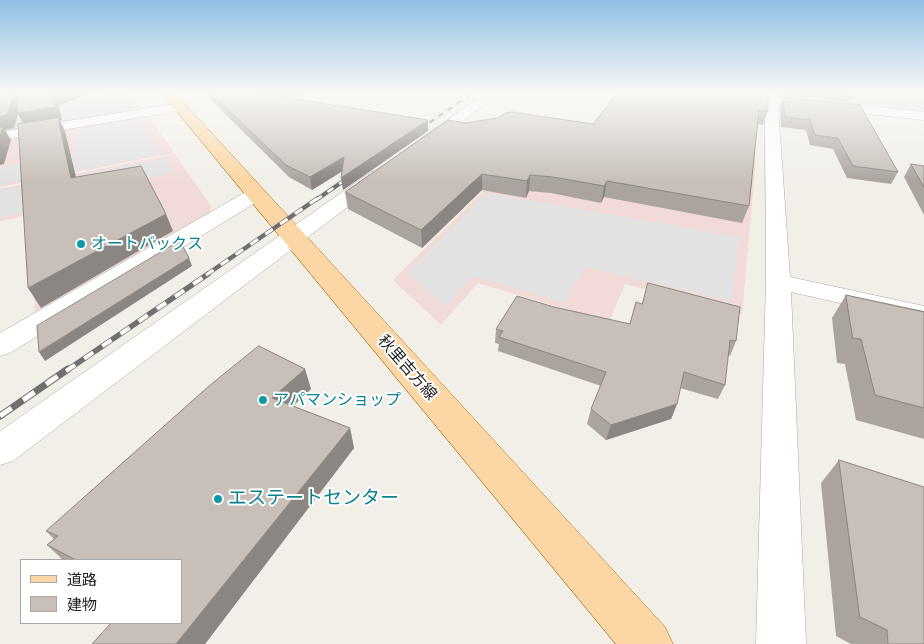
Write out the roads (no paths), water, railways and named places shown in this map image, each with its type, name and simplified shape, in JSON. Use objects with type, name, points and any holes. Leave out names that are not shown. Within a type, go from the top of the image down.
[{"type":"main road","name":"秋里吉方線","points":[[192,122],[648,644]]},
{"type":"street","points":[[0,136],[67,122]]},
{"type":"street","points":[[408,154],[453,122]]},
{"type":"street","points":[[772,122],[778,282],[781,644]]},
{"type":"street","points":[[0,450],[392,166]]},
{"type":"street","points":[[0,346],[256,194]]},
{"type":"street","points":[[778,282],[924,314]]},
{"type":"railway","points":[[416,132],[430,122]]},
{"type":"railway","points":[[316,200],[352,175]]},
{"type":"railway","points":[[206,275],[318,198]]},
{"type":"railway","points":[[66,371],[208,274]]},
{"type":"railway","points":[[0,416],[68,369]]},
{"type":"place","name":"オートバックス","points":[[81,244]]},
{"type":"place","name":"アパマンショップ","points":[[263,400]]},
{"type":"place","name":"エステートセンター","points":[[218,499]]}]
